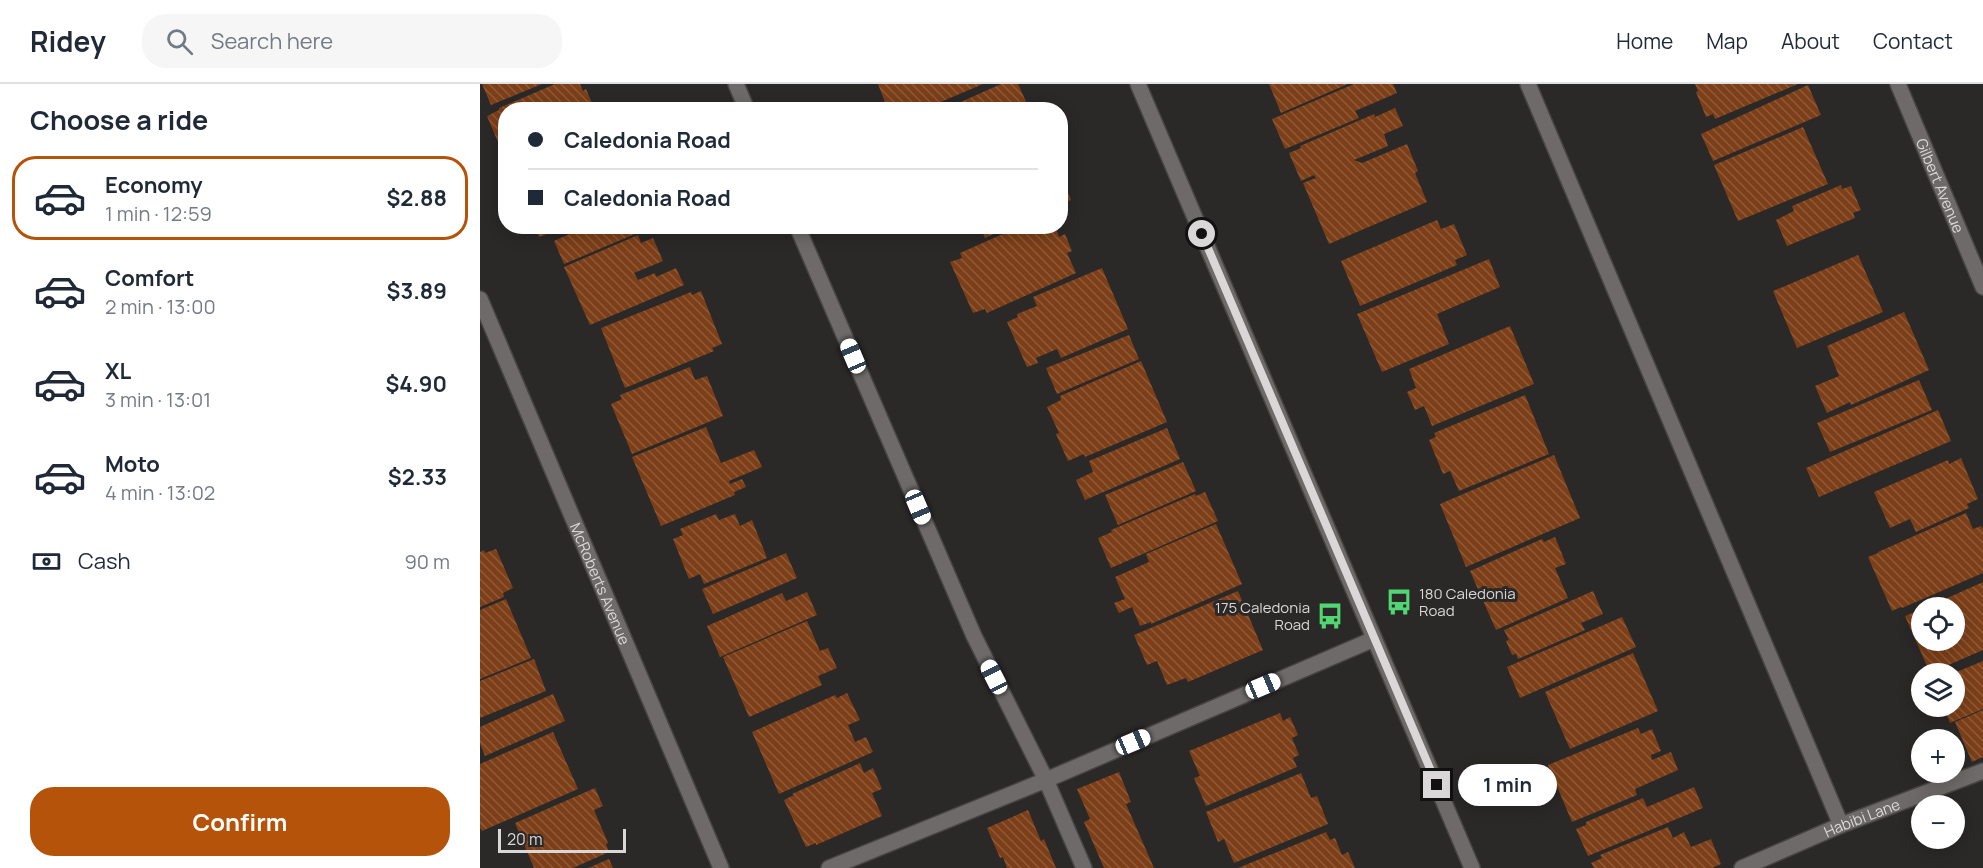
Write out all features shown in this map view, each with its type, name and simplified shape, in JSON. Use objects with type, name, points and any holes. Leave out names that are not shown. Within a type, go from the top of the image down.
[{"type":"street","points":[[736,84],[744,102]]},
{"type":"street","points":[[1138,84],[1472,868]]},
{"type":"street","points":[[1528,84],[1841,825]]},
{"type":"street","name":"Gilbert Avenue","points":[[1898,84],[1983,286]]},
{"type":"street","points":[[800,234],[974,636],[1046,780],[1084,868]]},
{"type":"street","name":"McRoberts Avenue","points":[[480,299],[721,868]]},
{"type":"street","points":[[829,868],[1046,780],[1374,639]]},
{"type":"street","name":"Habibi Lane","points":[[1742,868],[1841,825],[1983,771]]},
{"type":"building","points":[[482,84],[542,84],[498,102],[491,105]]},
{"type":"building","points":[[555,84],[580,84],[583,91],[586,89],[592,102],[513,102]]},
{"type":"building","points":[[878,84],[983,84],[941,102],[885,102]]},
{"type":"building","points":[[1001,84],[1018,84],[1026,102],[961,102]]},
{"type":"building","points":[[1269,84],[1348,84],[1281,113]]},
{"type":"building","points":[[1354,84],[1393,84],[1397,93],[1355,111],[1359,118],[1285,149],[1272,119]]},
{"type":"building","points":[[1695,84],[1798,84],[1715,119],[1713,114],[1706,117]]},
{"type":"building","points":[[1808,85],[1821,115],[1713,161],[1701,134]]},
{"type":"building","points":[[1395,108],[1403,126],[1384,134],[1388,146],[1354,160],[1362,163],[1407,144],[1418,171],[1415,173],[1427,202],[1329,244],[1303,183],[1316,178],[1314,175],[1301,181],[1289,153],[1374,114],[1375,117]]},
{"type":"building","points":[[498,110],[498,142],[487,116]]},
{"type":"building","points":[[1803,127],[1828,184],[1738,221],[1714,165]]},
{"type":"building","points":[[1841,185],[1842,189],[1851,186],[1861,210],[1853,213],[1855,218],[1787,246],[1776,220],[1794,211],[1792,206]]},
{"type":"building","points":[[1437,220],[1441,229],[1454,224],[1467,255],[1455,260],[1457,265],[1360,306],[1341,261]]},
{"type":"building","points":[[569,234],[635,234],[564,264],[554,241]]},
{"type":"building","points":[[1003,234],[1058,234],[1059,237],[1065,234],[1072,251],[1067,253],[1076,273],[987,313],[985,309],[973,313],[950,262],[962,258],[960,253]]},
{"type":"building","points":[[638,235],[641,243],[653,238],[663,261],[634,273],[638,280],[655,273],[656,277],[676,268],[684,285],[590,325],[564,267]]},
{"type":"building","points":[[1858,255],[1883,312],[1797,348],[1773,291]]},
{"type":"building","points":[[1489,259],[1500,287],[1437,314],[1449,344],[1382,372],[1357,314]]},
{"type":"building","points":[[1102,268],[1128,329],[1061,358],[1057,349],[1036,358],[1038,363],[1027,367],[1007,322],[1018,317],[1017,314],[1037,306],[1033,297]]},
{"type":"building","points":[[701,291],[722,344],[712,348],[714,351],[625,388],[601,328],[691,292],[692,295]]},
{"type":"building","points":[[1904,312],[1929,370],[1851,405],[1850,402],[1827,413],[1815,386],[1839,376],[1827,346]]},
{"type":"building","points":[[1510,326],[1534,384],[1432,426],[1424,406],[1415,410],[1407,392],[1416,388],[1409,369]]},
{"type":"building","points":[[1129,335],[1139,359],[1057,394],[1046,368]]},
{"type":"building","points":[[1141,361],[1167,422],[1085,457],[1084,454],[1068,461],[1047,407],[1061,400],[1060,396]]},
{"type":"building","points":[[690,367],[695,380],[707,376],[723,416],[632,454],[611,404],[622,399],[620,395]]},
{"type":"building","points":[[1919,380],[1932,410],[1830,452],[1817,423]]},
{"type":"building","points":[[1525,395],[1549,454],[1459,491],[1450,471],[1443,474],[1429,440],[1436,437],[1434,433]]},
{"type":"building","points":[[1938,410],[1951,441],[1819,497],[1806,468]]},
{"type":"building","points":[[706,427],[721,463],[754,450],[762,467],[729,481],[730,484],[742,479],[746,487],[734,492],[735,495],[661,526],[632,457]]},
{"type":"building","points":[[1167,428],[1180,459],[1085,500],[1076,480],[1093,472],[1089,461]]},
{"type":"building","points":[[1554,455],[1580,518],[1466,567],[1440,504]]},
{"type":"building","points":[[1961,458],[1978,499],[1967,504],[1969,508],[1916,532],[1910,519],[1890,528],[1874,492],[1948,460],[1949,464]]},
{"type":"building","points":[[1183,462],[1196,491],[1118,525],[1105,495]]},
{"type":"building","points":[[1205,492],[1218,521],[1111,568],[1098,538],[1112,532],[1111,530],[1195,494],[1196,496]]},
{"type":"building","points":[[1966,513],[1973,529],[1981,526],[1983,529],[1983,573],[1927,597],[1911,597],[1911,604],[1892,611],[1868,557]]},
{"type":"building","points":[[716,514],[719,520],[735,514],[740,526],[752,520],[767,558],[704,584],[700,574],[689,579],[673,539],[683,535],[680,529]]},
{"type":"building","points":[[1216,524],[1242,584],[1151,624],[1151,622],[1140,626],[1132,607],[1119,613],[1114,603],[1125,599],[1115,577],[1149,562],[1146,554]]},
{"type":"building","points":[[1555,537],[1566,564],[1555,568],[1568,598],[1496,630],[1470,571],[1542,539],[1544,542]]},
{"type":"building","points":[[496,549],[513,588],[503,593],[504,597],[480,607],[480,552],[484,550],[485,553]]},
{"type":"building","points":[[786,553],[797,578],[713,614],[702,589]]},
{"type":"building","points":[[1983,582],[1983,650],[1953,663],[1926,663],[1920,651],[1965,651],[1965,597],[1950,597]]},
{"type":"building","points":[[1238,591],[1263,650],[1188,682],[1186,678],[1167,685],[1157,661],[1147,665],[1134,635]]},
{"type":"building","points":[[1593,591],[1603,614],[1581,623],[1585,630],[1518,659],[1516,654],[1512,655],[1504,630]]},
{"type":"building","points":[[807,592],[817,615],[720,657],[707,626],[782,593],[786,601]]},
{"type":"building","points":[[506,599],[531,658],[480,679],[480,610]]},
{"type":"building","points":[[1911,614],[1911,630],[1905,616]]},
{"type":"building","points":[[1622,617],[1636,647],[1520,698],[1507,667]]},
{"type":"building","points":[[807,621],[820,651],[828,648],[837,668],[818,676],[822,685],[749,717],[723,657]]},
{"type":"building","points":[[1633,653],[1658,711],[1570,749],[1545,692]]},
{"type":"building","points":[[534,659],[546,691],[480,718],[480,681]]},
{"type":"building","points":[[1983,661],[1983,709],[1965,717],[1965,668]]},
{"type":"building","points":[[847,693],[860,720],[848,725],[855,742],[866,737],[873,752],[779,794],[752,732],[835,695],[837,698]]},
{"type":"building","points":[[553,694],[565,721],[485,756],[480,744],[480,727]]},
{"type":"building","points":[[1983,710],[1983,757],[1972,762],[1965,746],[1965,729],[1958,729],[1955,722]]},
{"type":"building","points":[[1280,713],[1283,721],[1290,717],[1298,735],[1292,738],[1299,755],[1293,758],[1297,767],[1206,806],[1194,778],[1200,776],[1189,751]]},
{"type":"building","points":[[1948,717],[1964,717],[1950,723]]},
{"type":"building","points":[[1638,728],[1641,734],[1652,729],[1661,751],[1651,755],[1652,760],[1671,752],[1678,770],[1635,789],[1637,795],[1572,822],[1548,765]]},
{"type":"building","points":[[553,732],[578,789],[482,831],[480,828],[480,764]]},
{"type":"building","points":[[860,763],[864,773],[873,768],[882,789],[872,793],[882,816],[816,845],[816,843],[806,847],[784,800],[794,795],[792,794]]},
{"type":"building","points":[[1119,772],[1131,802],[1126,804],[1154,868],[1104,868],[1084,822],[1090,819],[1077,789]]},
{"type":"building","points":[[1301,773],[1311,798],[1317,796],[1328,824],[1234,863],[1224,839],[1218,842],[1206,812]]},
{"type":"building","points":[[1694,787],[1703,808],[1588,856],[1576,829],[1586,825],[1586,822],[1643,798],[1647,807]]},
{"type":"building","points":[[595,788],[603,806],[594,810],[608,843],[606,844],[609,852],[573,868],[534,868],[515,823]]},
{"type":"building","points":[[1028,810],[1041,841],[1044,839],[1056,868],[1007,868],[1003,857],[1000,858],[987,828]]},
{"type":"building","points":[[1668,827],[1673,838],[1684,832],[1691,847],[1711,839],[1721,864],[1712,868],[1594,868],[1591,863],[1602,858],[1600,855]]},
{"type":"building","points":[[1326,832],[1330,840],[1335,838],[1342,855],[1348,852],[1355,868],[1238,868]]},
{"type":"building","points":[[609,859],[613,868],[588,868]]},
{"type":"place","name":"180 Caledonia Road","points":[[1399,602]]},
{"type":"place","name":"175 Caledonia Road","points":[[1330,616]]},
{"type":"route","points":[[1202,234],[1437,785]]}]
